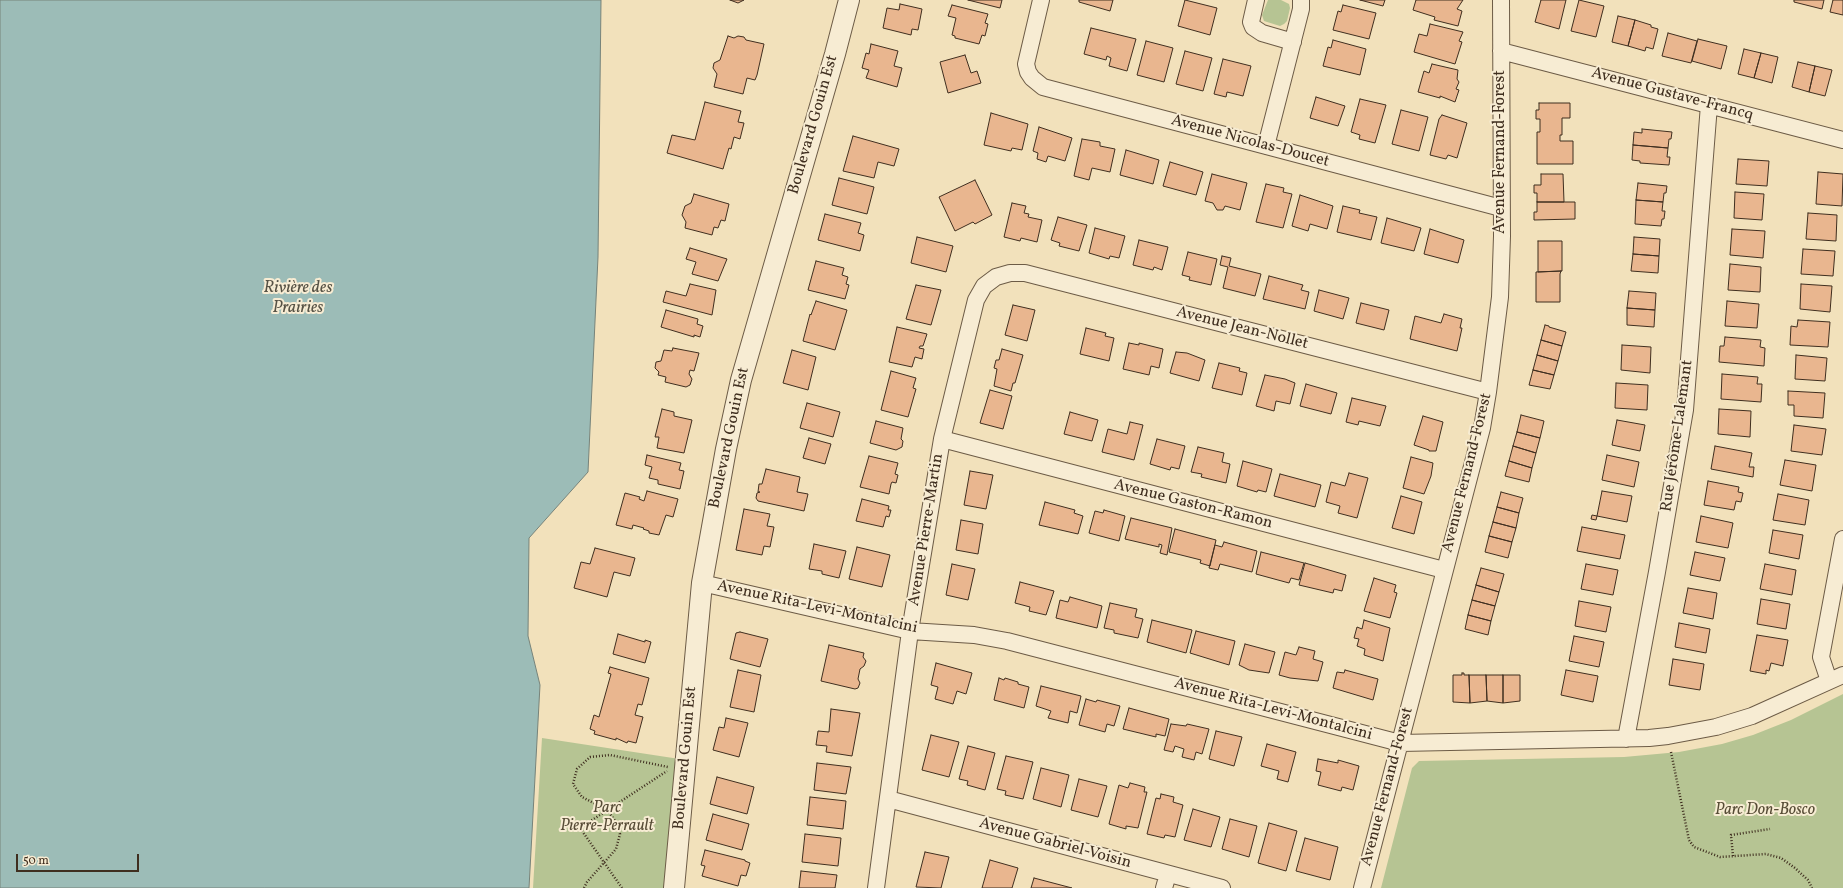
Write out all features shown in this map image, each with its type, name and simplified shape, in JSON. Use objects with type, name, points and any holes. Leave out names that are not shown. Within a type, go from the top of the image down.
[{"type":"street","name":"Boulevard Gouin Est","points":[[674,888],[702,583],[726,449],[741,380],[835,54],[849,0]]},
{"type":"street","name":"Avenue Nicolas-Doucet","points":[[1041,0],[1026,64],[1028,72],[1036,82],[1046,88],[1501,208]]},
{"type":"street","points":[[1256,0],[1251,22],[1253,27],[1262,33],[1293,42]]},
{"type":"street","points":[[1266,146],[1301,9],[1301,0]]},
{"type":"street","name":"Avenue Fernand-Forest","points":[[1362,888],[1482,428],[1488,392],[1500,297],[1502,236],[1501,0]]},
{"type":"street","name":"Avenue Gustave-Francq","points":[[1501,50],[1843,140]]},
{"type":"street","name":"Rue Jérôme-Lalemant","points":[[1626,739],[1685,410],[1709,105]]},
{"type":"street","name":"Avenue Jean-Nollet","points":[[996,277],[1010,273],[1025,273],[1488,392]]},
{"type":"street","name":"Avenue Pierre-Martin","points":[[876,888],[910,631],[942,439],[976,300],[984,286],[996,277]]},
{"type":"street","name":"Avenue Gaston-Ramon","points":[[942,439],[1444,570]]},
{"type":"street","points":[[1836,678],[1821,657],[1843,538]]},
{"type":"street","name":"Avenue Rita-Levi-Montalcini","points":[[702,583],[910,631],[974,636],[1007,641],[1400,743],[1626,739],[1668,736],[1716,727],[1752,716],[1836,678]]},
{"type":"street","name":"Avenue Gabriel-Voisin","points":[[888,799],[1166,881],[1222,888]]},
{"type":"path","points":[[1668,736],[1689,840],[1694,847],[1720,857],[1766,854],[1781,858],[1796,868],[1808,880],[1812,888]]},
{"type":"path","points":[[584,888],[587,882],[605,863],[616,849],[620,834],[616,822],[607,810],[582,797],[573,784],[577,769],[590,757],[610,755],[673,768],[607,810],[580,828],[605,863],[622,888]]},
{"type":"path","points":[[1733,856],[1731,835],[1770,829]]},
{"type":"green space","points":[[1268,0],[1281,0],[1289,4],[1290,8],[1287,21],[1284,24],[1280,26],[1264,21],[1262,15]]},
{"type":"green space","name":"Parc Don-Bosco","points":[[1843,694],[1843,888],[1381,888],[1412,768],[1419,761],[1624,757],[1679,752],[1722,744],[1753,735],[1791,720]]},
{"type":"green space","name":"Parc Pierre-Perrault","points":[[542,738],[686,760],[675,888],[533,888]]},
{"type":"water","name":"Rivière des Prairies","points":[[0,0],[601,0],[598,257],[588,472],[529,538],[528,636],[540,685],[529,888],[0,888]]},
{"type":"building","points":[[730,0],[744,0],[738,3]]},
{"type":"building","points":[[968,0],[1002,0],[1000,8]]},
{"type":"building","points":[[1079,0],[1113,0],[1110,11],[1079,2]]},
{"type":"building","points":[[1185,0],[1217,8],[1210,35],[1178,26]]},
{"type":"building","points":[[1360,0],[1385,0],[1383,6]]},
{"type":"building","points":[[1416,0],[1463,0],[1457,9],[1462,11],[1458,26],[1434,20],[1435,17],[1413,10]]},
{"type":"building","points":[[1541,0],[1566,0],[1559,29],[1535,22]]},
{"type":"building","points":[[1579,0],[1604,6],[1596,37],[1571,31]]},
{"type":"building","points":[[1794,0],[1824,0],[1822,9],[1794,2]]},
{"type":"building","points":[[1833,0],[1843,0],[1843,15],[1830,12]]},
{"type":"building","points":[[900,4],[922,9],[918,30],[912,29],[911,35],[883,28],[887,8],[899,10]]},
{"type":"building","points":[[952,5],[988,14],[985,23],[988,24],[985,36],[982,35],[979,44],[955,38],[955,36],[952,35],[956,18],[948,16]]},
{"type":"building","points":[[1343,5],[1376,13],[1369,39],[1333,30],[1338,11],[1341,12]]},
{"type":"building","points":[[1618,16],[1635,20],[1628,46],[1612,42]]},
{"type":"building","points":[[1635,20],[1658,29],[1653,49],[1646,47],[1645,51],[1628,46]]},
{"type":"building","points":[[1430,24],[1463,32],[1459,41],[1462,42],[1455,64],[1414,52],[1419,34],[1427,36]]},
{"type":"building","points":[[1091,28],[1136,39],[1127,71],[1109,66],[1111,58],[1107,56],[1106,60],[1084,54]]},
{"type":"building","points":[[1668,33],[1697,41],[1691,63],[1662,56]]},
{"type":"building","points":[[728,36],[734,38],[738,36],[744,37],[746,40],[764,44],[755,80],[747,78],[743,94],[714,87],[717,74],[713,68],[714,63],[720,60]]},
{"type":"building","points":[[1698,39],[1727,46],[1721,69],[1692,61]]},
{"type":"building","points":[[1333,40],[1366,49],[1360,75],[1323,66],[1328,47],[1331,48]]},
{"type":"building","points":[[1146,41],[1173,48],[1164,82],[1137,75]]},
{"type":"building","points":[[871,44],[898,51],[894,66],[902,68],[897,87],[866,78],[869,70],[862,68],[866,53],[869,54]]},
{"type":"building","points":[[1744,49],[1761,53],[1754,78],[1738,74]]},
{"type":"building","points":[[1185,51],[1212,58],[1203,91],[1176,84]]},
{"type":"building","points":[[1761,53],[1778,57],[1772,83],[1754,78]]},
{"type":"building","points":[[965,55],[971,73],[977,71],[981,83],[948,93],[940,62]]},
{"type":"building","points":[[1223,59],[1251,66],[1243,96],[1227,92],[1226,97],[1214,94]]},
{"type":"building","points":[[1798,62],[1815,66],[1809,92],[1792,87]]},
{"type":"building","points":[[1432,64],[1458,70],[1457,79],[1459,82],[1456,89],[1459,90],[1455,102],[1440,96],[1440,98],[1418,92],[1424,71],[1429,73]]},
{"type":"building","points":[[1815,66],[1832,70],[1825,96],[1809,92]]},
{"type":"building","points":[[1316,97],[1345,106],[1338,126],[1310,118]]},
{"type":"building","points":[[1360,99],[1386,105],[1375,143],[1359,139],[1360,135],[1351,132]]},
{"type":"building","points":[[705,102],[741,111],[738,122],[744,123],[740,139],[734,137],[723,169],[667,153],[672,135],[695,140]]},
{"type":"building","points":[[1539,103],[1570,103],[1570,118],[1562,118],[1562,135],[1560,135],[1560,141],[1573,141],[1573,164],[1537,164],[1537,132],[1540,132],[1540,119],[1536,119],[1536,110],[1539,110]]},
{"type":"building","points":[[1401,110],[1428,117],[1419,151],[1392,144]]},
{"type":"building","points":[[991,113],[1028,124],[1022,150],[1012,148],[1011,151],[984,145]]},
{"type":"building","points":[[1442,115],[1467,123],[1457,158],[1448,155],[1446,159],[1430,155],[1439,119]]},
{"type":"building","points":[[1039,127],[1072,138],[1065,161],[1048,156],[1046,162],[1037,159],[1038,153],[1033,151]]},
{"type":"building","points":[[1642,129],[1672,132],[1671,139],[1669,139],[1668,148],[1633,145],[1634,132],[1642,133]]},
{"type":"building","points":[[853,136],[899,149],[894,166],[878,162],[874,178],[843,171]]},
{"type":"building","points":[[1082,139],[1100,142],[1100,146],[1115,149],[1110,172],[1092,168],[1089,180],[1074,176]]},
{"type":"building","points":[[1633,145],[1668,148],[1667,157],[1670,157],[1669,165],[1640,163],[1640,161],[1632,160]]},
{"type":"building","points":[[1126,150],[1159,160],[1153,184],[1120,175]]},
{"type":"building","points":[[1738,159],[1769,161],[1767,186],[1736,184]]},
{"type":"building","points":[[1170,162],[1203,172],[1196,195],[1163,186]]},
{"type":"building","points":[[1818,172],[1843,174],[1842,206],[1816,204]]},
{"type":"building","points":[[1212,174],[1247,183],[1240,210],[1225,206],[1223,210],[1217,210],[1213,203],[1205,201]]},
{"type":"building","points":[[1541,174],[1563,174],[1564,202],[1537,202],[1537,193],[1534,193],[1534,185],[1541,185]]},
{"type":"building","points":[[839,178],[874,187],[867,214],[832,205]]},
{"type":"building","points":[[975,180],[992,215],[975,224],[973,222],[955,231],[939,197]]},
{"type":"building","points":[[1638,183],[1667,186],[1666,193],[1664,193],[1663,202],[1636,200]]},
{"type":"building","points":[[1266,184],[1284,188],[1283,192],[1292,194],[1283,228],[1256,222]]},
{"type":"building","points":[[1735,192],[1764,194],[1762,220],[1734,218]]},
{"type":"building","points":[[694,194],[729,204],[725,221],[721,220],[718,228],[714,227],[712,235],[685,228],[686,222],[682,215],[685,206],[691,203]]},
{"type":"building","points":[[1300,195],[1333,206],[1327,229],[1310,224],[1308,231],[1292,226]]},
{"type":"building","points":[[1636,200],[1663,202],[1662,211],[1665,211],[1661,226],[1635,224]]},
{"type":"building","points":[[1537,202],[1575,202],[1575,219],[1534,220],[1534,212],[1537,212]]},
{"type":"building","points":[[1012,203],[1026,206],[1024,213],[1029,214],[1028,217],[1042,220],[1037,242],[1021,238],[1020,241],[1004,237]]},
{"type":"building","points":[[1343,206],[1360,210],[1359,213],[1377,217],[1371,240],[1337,232]]},
{"type":"building","points":[[1808,213],[1837,215],[1836,241],[1806,239]]},
{"type":"building","points":[[825,214],[861,223],[858,233],[864,235],[860,251],[818,240]]},
{"type":"building","points":[[1058,217],[1087,225],[1079,251],[1059,246],[1060,243],[1051,240]]},
{"type":"building","points":[[1387,218],[1421,228],[1414,251],[1381,243]]},
{"type":"building","points":[[1095,228],[1125,236],[1119,258],[1110,256],[1109,259],[1089,253]]},
{"type":"building","points":[[1430,229],[1464,240],[1458,263],[1424,254]]},
{"type":"building","points":[[1732,229],[1765,231],[1763,258],[1730,255]]},
{"type":"building","points":[[917,237],[953,246],[946,272],[911,263]]},
{"type":"building","points":[[1634,237],[1660,239],[1659,256],[1633,254]]},
{"type":"building","points":[[1139,240],[1168,247],[1162,270],[1154,267],[1153,270],[1133,265]]},
{"type":"building","points":[[1538,241],[1562,241],[1562,271],[1538,272]]},
{"type":"building","points":[[690,248],[727,259],[718,281],[692,274],[696,262],[686,259]]},
{"type":"building","points":[[1803,249],[1835,251],[1833,276],[1801,274]]},
{"type":"building","points":[[1188,252],[1217,259],[1211,285],[1189,280],[1190,277],[1182,275]]},
{"type":"building","points":[[1633,254],[1659,256],[1658,273],[1631,271]]},
{"type":"building","points":[[1222,256],[1231,258],[1229,266],[1261,274],[1255,296],[1223,288],[1228,267],[1220,265]]},
{"type":"building","points":[[816,261],[844,268],[842,275],[848,277],[846,284],[849,285],[845,299],[808,290]]},
{"type":"building","points":[[1730,264],[1761,267],[1760,292],[1728,290]]},
{"type":"building","points":[[1561,271],[1560,302],[1536,302],[1536,272]]},
{"type":"building","points":[[1269,276],[1303,285],[1301,290],[1309,292],[1305,309],[1263,299]]},
{"type":"building","points":[[690,284],[716,290],[712,315],[663,302],[666,291],[686,296]]},
{"type":"building","points":[[1801,284],[1832,286],[1830,312],[1800,309]]},
{"type":"building","points":[[916,285],[941,290],[931,325],[906,319]]},
{"type":"building","points":[[1319,290],[1349,298],[1343,319],[1314,311]]},
{"type":"building","points":[[1629,291],[1656,293],[1655,310],[1627,308]]},
{"type":"building","points":[[816,301],[847,310],[835,350],[803,341],[810,314],[811,315]]},
{"type":"building","points":[[1727,301],[1759,304],[1757,328],[1725,326]]},
{"type":"building","points":[[1361,303],[1389,310],[1384,330],[1356,323]]},
{"type":"building","points":[[1013,305],[1035,310],[1027,341],[1005,335]]},
{"type":"building","points":[[1627,308],[1655,310],[1654,327],[1627,325]]},
{"type":"building","points":[[666,310],[698,319],[697,324],[703,326],[700,337],[694,335],[694,337],[661,327]]},
{"type":"building","points":[[1444,314],[1462,319],[1460,328],[1462,328],[1457,351],[1410,339],[1415,316],[1441,323]]},
{"type":"building","points":[[1798,320],[1830,322],[1828,347],[1790,345],[1791,326],[1797,327]]},
{"type":"building","points":[[1545,325],[1566,332],[1562,346],[1541,340]]},
{"type":"building","points":[[897,327],[927,334],[923,346],[920,346],[919,348],[924,349],[922,359],[915,357],[912,367],[889,362]]},
{"type":"building","points":[[1086,328],[1106,333],[1105,336],[1114,338],[1109,361],[1080,354]]},
{"type":"building","points":[[1725,337],[1761,340],[1760,347],[1765,348],[1764,366],[1719,362],[1720,346],[1724,346]]},
{"type":"building","points":[[1541,340],[1562,346],[1558,361],[1537,355]]},
{"type":"building","points":[[1129,343],[1139,345],[1139,343],[1163,349],[1159,368],[1151,366],[1149,375],[1123,369]]},
{"type":"building","points":[[1622,345],[1651,347],[1650,373],[1621,370]]},
{"type":"building","points":[[673,348],[699,353],[694,371],[690,370],[689,374],[692,379],[690,385],[686,387],[665,382],[666,377],[658,375],[659,372],[655,368],[656,362],[661,361],[664,350],[672,351]]},
{"type":"building","points":[[1002,349],[1023,355],[1015,383],[1013,383],[1011,391],[994,386],[997,369],[994,368],[996,360],[999,360]]},
{"type":"building","points":[[792,350],[816,357],[808,390],[783,383]]},
{"type":"building","points":[[1176,352],[1187,353],[1205,360],[1199,381],[1170,373]]},
{"type":"building","points":[[1537,355],[1558,361],[1554,375],[1533,370]]},
{"type":"building","points":[[1796,355],[1827,358],[1825,381],[1795,379]]},
{"type":"building","points":[[1219,363],[1240,368],[1239,371],[1247,373],[1242,395],[1212,388]]},
{"type":"building","points":[[1533,370],[1554,375],[1550,389],[1529,385]]},
{"type":"building","points":[[891,371],[916,378],[913,388],[916,389],[908,417],[881,410]]},
{"type":"building","points":[[1722,374],[1758,377],[1757,384],[1762,384],[1761,402],[1721,399]]},
{"type":"building","points":[[1265,375],[1285,379],[1295,383],[1290,404],[1276,401],[1274,411],[1256,406]]},
{"type":"building","points":[[1616,383],[1648,385],[1647,410],[1615,408]]},
{"type":"building","points":[[1306,384],[1337,393],[1331,414],[1300,406]]},
{"type":"building","points":[[990,390],[1012,396],[1003,429],[980,423]]},
{"type":"building","points":[[1788,391],[1825,393],[1823,418],[1794,416],[1794,405],[1788,405]]},
{"type":"building","points":[[1352,398],[1386,406],[1380,426],[1359,421],[1358,425],[1346,422]]},
{"type":"building","points":[[807,403],[840,412],[833,437],[800,428]]},
{"type":"building","points":[[662,409],[674,412],[674,416],[692,420],[684,453],[657,448],[659,437],[655,437]]},
{"type":"building","points":[[1719,409],[1751,411],[1750,437],[1718,434]]},
{"type":"building","points":[[1070,412],[1098,420],[1092,441],[1064,434]]},
{"type":"building","points":[[1521,415],[1544,421],[1540,438],[1517,432]]},
{"type":"building","points":[[1423,416],[1443,422],[1436,451],[1429,451],[1414,445]]},
{"type":"building","points":[[1617,420],[1645,425],[1640,451],[1612,445]]},
{"type":"building","points":[[876,421],[903,428],[901,439],[903,441],[902,447],[896,450],[870,443]]},
{"type":"building","points":[[1130,422],[1143,425],[1134,460],[1102,452],[1108,429],[1127,434]]},
{"type":"building","points":[[1794,425],[1826,429],[1822,455],[1791,451]]},
{"type":"building","points":[[1517,432],[1540,438],[1536,453],[1513,446]]},
{"type":"building","points":[[809,438],[831,444],[825,464],[803,458]]},
{"type":"building","points":[[1157,439],[1185,446],[1179,469],[1171,467],[1170,470],[1150,464]]},
{"type":"building","points":[[1513,446],[1536,453],[1532,468],[1509,461]]},
{"type":"building","points":[[1715,446],[1752,453],[1749,467],[1754,467],[1753,477],[1711,469]]},
{"type":"building","points":[[1198,447],[1224,453],[1222,462],[1230,464],[1226,483],[1201,477],[1202,474],[1191,472]]},
{"type":"building","points":[[647,455],[681,463],[679,470],[684,471],[680,489],[658,484],[658,480],[649,478],[652,467],[645,465]]},
{"type":"building","points":[[1607,455],[1639,462],[1634,487],[1602,480]]},
{"type":"building","points":[[869,456],[898,463],[895,474],[898,475],[896,483],[892,482],[889,494],[860,487]]},
{"type":"building","points":[[1411,457],[1433,463],[1431,476],[1424,494],[1403,488]]},
{"type":"building","points":[[1785,460],[1816,465],[1812,491],[1780,485]]},
{"type":"building","points":[[1243,461],[1272,469],[1266,492],[1258,490],[1257,492],[1237,486]]},
{"type":"building","points":[[1509,461],[1532,468],[1529,482],[1505,476]]},
{"type":"building","points":[[766,469],[800,477],[797,492],[808,494],[804,511],[758,501],[756,498],[757,493],[760,492],[758,492],[759,484],[762,484]]},
{"type":"building","points":[[970,471],[993,475],[986,509],[964,505]]},
{"type":"building","points":[[1349,473],[1368,478],[1357,518],[1338,513],[1340,506],[1326,502],[1331,482],[1345,486]]},
{"type":"building","points":[[1280,474],[1321,485],[1315,507],[1274,496]]},
{"type":"building","points":[[1708,481],[1739,487],[1738,492],[1743,493],[1741,502],[1736,501],[1734,510],[1704,505]]},
{"type":"building","points":[[647,491],[678,499],[673,517],[666,515],[659,535],[649,533],[649,531],[643,529],[644,528],[633,525],[632,529],[616,525],[625,493],[640,497],[639,499],[644,501]]},
{"type":"building","points":[[1602,491],[1632,496],[1627,522],[1597,516]]},
{"type":"building","points":[[1501,492],[1523,498],[1519,513],[1497,507]]},
{"type":"building","points":[[1778,494],[1809,500],[1805,525],[1773,520]]},
{"type":"building","points":[[1401,496],[1422,502],[1414,534],[1392,528]]},
{"type":"building","points":[[862,499],[889,506],[888,510],[891,510],[889,517],[886,516],[883,527],[856,521]]},
{"type":"building","points":[[1045,502],[1075,510],[1074,513],[1083,516],[1078,534],[1039,525]]},
{"type":"building","points":[[1497,507],[1519,513],[1516,528],[1493,522]]},
{"type":"building","points":[[744,509],[770,514],[767,526],[774,527],[770,547],[764,546],[762,555],[736,550]]},
{"type":"building","points":[[1104,510],[1125,516],[1119,541],[1089,533],[1095,511],[1103,513]]},
{"type":"building","points":[[1592,515],[1597,516],[1596,520],[1591,519]]},
{"type":"building","points":[[1701,516],[1733,523],[1728,548],[1696,542]]},
{"type":"building","points":[[1131,518],[1172,528],[1167,555],[1160,553],[1162,545],[1159,544],[1159,547],[1125,539]]},
{"type":"building","points":[[961,520],[983,524],[978,554],[956,550]]},
{"type":"building","points":[[1493,522],[1516,528],[1512,542],[1489,536]]},
{"type":"building","points":[[1582,527],[1625,535],[1620,559],[1577,551]]},
{"type":"building","points":[[1175,529],[1216,540],[1210,566],[1200,563],[1201,560],[1169,552]]},
{"type":"building","points":[[1773,530],[1803,535],[1799,559],[1769,553]]},
{"type":"building","points":[[1489,536],[1512,542],[1508,558],[1485,552]]},
{"type":"building","points":[[1224,542],[1257,551],[1252,572],[1220,564],[1218,570],[1209,568],[1215,545],[1222,547]]},
{"type":"building","points":[[814,544],[846,551],[839,578],[822,574],[822,571],[809,569]]},
{"type":"building","points":[[857,547],[890,555],[882,587],[849,579]]},
{"type":"building","points":[[595,548],[635,558],[630,576],[614,572],[607,597],[574,588],[581,562],[590,564]]},
{"type":"building","points":[[1261,552],[1304,563],[1299,580],[1291,578],[1289,583],[1256,574]]},
{"type":"building","points":[[1695,552],[1725,558],[1720,581],[1690,575]]},
{"type":"building","points":[[1305,563],[1346,575],[1342,591],[1334,589],[1333,593],[1299,585]]},
{"type":"building","points":[[952,564],[975,569],[968,600],[946,595]]},
{"type":"building","points":[[1586,564],[1618,570],[1613,595],[1581,589]]},
{"type":"building","points":[[1765,564],[1796,570],[1792,595],[1760,589]]},
{"type":"building","points":[[1481,568],[1504,574],[1499,592],[1476,585]]},
{"type":"building","points":[[1374,578],[1396,585],[1394,592],[1397,593],[1390,618],[1364,611]]},
{"type":"building","points":[[1020,582],[1054,591],[1046,615],[1029,611],[1030,607],[1015,603]]},
{"type":"building","points":[[1476,585],[1499,592],[1495,606],[1472,600]]},
{"type":"building","points":[[1688,588],[1717,593],[1713,619],[1683,613]]},
{"type":"building","points":[[1070,597],[1102,606],[1097,628],[1056,618],[1060,600],[1068,602]]},
{"type":"building","points":[[1761,599],[1790,604],[1786,629],[1757,624]]},
{"type":"building","points":[[1472,600],[1495,606],[1491,621],[1468,615]]},
{"type":"building","points":[[1579,601],[1611,607],[1606,632],[1575,626]]},
{"type":"building","points":[[1110,603],[1137,609],[1135,617],[1143,619],[1138,638],[1114,633],[1114,630],[1104,628]]},
{"type":"building","points":[[1468,615],[1491,621],[1488,635],[1465,629]]},
{"type":"building","points":[[1152,620],[1192,630],[1186,653],[1147,642]]},
{"type":"building","points":[[1364,620],[1390,628],[1383,661],[1364,655],[1365,649],[1357,646],[1359,639],[1354,638],[1357,627],[1362,629]]},
{"type":"building","points":[[1679,623],[1710,629],[1706,653],[1675,647]]},
{"type":"building","points":[[1196,631],[1235,641],[1229,665],[1190,653]]},
{"type":"building","points":[[740,632],[768,639],[760,667],[730,659],[736,633]]},
{"type":"building","points":[[618,634],[645,642],[645,640],[651,642],[645,663],[613,654]]},
{"type":"building","points":[[1757,635],[1788,640],[1783,666],[1771,663],[1769,671],[1766,670],[1766,674],[1750,671]]},
{"type":"building","points":[[1574,636],[1604,642],[1599,667],[1569,661]]},
{"type":"building","points":[[1245,644],[1275,652],[1269,673],[1249,670],[1239,665]]},
{"type":"building","points":[[829,645],[864,653],[863,657],[866,661],[864,666],[860,669],[858,679],[860,683],[858,688],[855,689],[821,681]]},
{"type":"building","points":[[1299,647],[1315,651],[1313,659],[1323,662],[1318,681],[1290,678],[1279,675],[1285,652],[1296,655]]},
{"type":"building","points":[[1673,659],[1704,664],[1700,690],[1669,685]]},
{"type":"building","points":[[936,663],[972,673],[966,694],[957,691],[953,704],[935,699],[938,687],[931,685]]},
{"type":"building","points":[[610,667],[649,678],[642,705],[638,704],[635,715],[643,717],[636,743],[628,741],[627,743],[616,738],[616,740],[594,734],[595,731],[590,729],[594,715],[599,717],[611,674],[608,673]]},
{"type":"building","points":[[738,670],[761,675],[754,712],[730,707]]},
{"type":"building","points":[[1345,670],[1378,679],[1373,700],[1333,688],[1337,672],[1344,673]]},
{"type":"building","points":[[1566,670],[1598,676],[1593,702],[1561,695]]},
{"type":"building","points":[[1462,673],[1464,673],[1464,675],[1469,675],[1470,703],[1453,702],[1453,675],[1462,675]]},
{"type":"building","points":[[1469,675],[1486,675],[1487,701],[1470,703]]},
{"type":"building","points":[[1486,675],[1503,675],[1503,703],[1487,701]]},
{"type":"building","points":[[1503,675],[1520,675],[1520,701],[1503,703]]},
{"type":"building","points":[[999,678],[1004,680],[1005,678],[1029,687],[1024,708],[994,700]]},
{"type":"building","points":[[1041,686],[1081,696],[1077,713],[1070,711],[1068,723],[1048,718],[1051,711],[1036,706]]},
{"type":"building","points":[[1086,699],[1096,702],[1097,700],[1120,706],[1114,726],[1107,724],[1105,732],[1079,725]]},
{"type":"building","points":[[1129,708],[1169,719],[1165,736],[1156,734],[1156,737],[1123,729]]},
{"type":"building","points":[[831,709],[860,713],[852,756],[826,752],[827,746],[816,745],[818,731],[829,732]]},
{"type":"building","points":[[726,718],[748,723],[739,757],[713,750],[719,727],[724,728]]},
{"type":"building","points":[[1171,724],[1186,726],[1187,724],[1209,729],[1202,754],[1196,752],[1194,760],[1182,757],[1184,749],[1175,746],[1173,752],[1164,750]]},
{"type":"building","points":[[1216,731],[1242,737],[1234,766],[1209,759]]},
{"type":"building","points":[[931,735],[959,742],[949,777],[922,770]]},
{"type":"building","points":[[1267,744],[1296,752],[1288,782],[1277,779],[1279,771],[1261,766]]},
{"type":"building","points":[[968,746],[995,753],[985,790],[967,785],[968,781],[959,779]]},
{"type":"building","points":[[1006,756],[1033,762],[1023,799],[1005,795],[1006,791],[997,789]]},
{"type":"building","points":[[1318,759],[1338,763],[1338,760],[1359,766],[1353,790],[1342,787],[1341,791],[1318,785],[1321,772],[1316,771]]},
{"type":"building","points":[[817,763],[851,767],[846,794],[814,790]]},
{"type":"building","points":[[1041,768],[1069,775],[1061,807],[1033,799]]},
{"type":"building","points":[[717,777],[754,787],[747,814],[710,804]]},
{"type":"building","points":[[1079,779],[1107,786],[1098,817],[1071,810]]},
{"type":"building","points":[[1130,783],[1145,787],[1144,792],[1147,792],[1138,828],[1126,826],[1126,829],[1109,824],[1119,785],[1128,788]]},
{"type":"building","points":[[1161,794],[1174,797],[1173,802],[1183,805],[1175,837],[1165,835],[1164,838],[1147,834],[1156,798],[1160,799]]},
{"type":"building","points":[[810,797],[846,801],[843,829],[807,825]]},
{"type":"building","points":[[1193,809],[1220,817],[1211,847],[1184,840]]},
{"type":"building","points":[[713,814],[749,824],[742,850],[706,840]]},
{"type":"building","points":[[1230,819],[1257,826],[1249,857],[1222,849]]},
{"type":"building","points":[[1269,823],[1297,831],[1286,871],[1258,863]]},
{"type":"building","points":[[805,834],[841,838],[838,866],[802,862]]},
{"type":"building","points":[[1305,838],[1338,847],[1330,880],[1296,871]]},
{"type":"building","points":[[705,850],[745,860],[750,863],[746,876],[741,875],[738,886],[702,876],[705,866],[701,865]]},
{"type":"building","points":[[925,852],[949,857],[941,888],[916,887]]},
{"type":"building","points":[[990,860],[1018,868],[1012,888],[982,888]]},
{"type":"building","points":[[801,871],[837,875],[835,888],[799,888]]},
{"type":"building","points":[[1034,878],[1072,888],[1031,888]]}]
